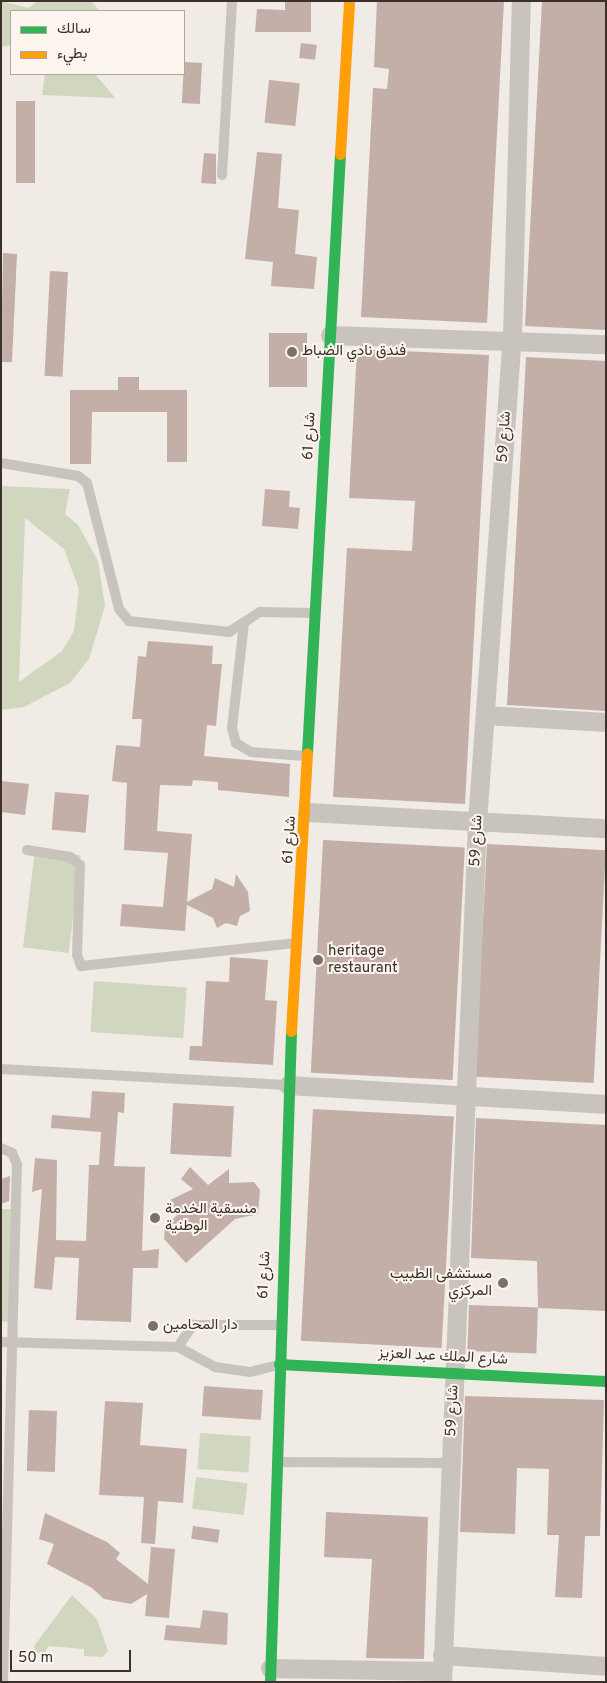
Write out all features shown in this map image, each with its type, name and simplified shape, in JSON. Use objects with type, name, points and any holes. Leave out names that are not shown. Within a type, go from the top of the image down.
[{"type":"street","name":"شارع 61","points":[[270,1675],[279,1364],[278,1325],[288,1085],[306,812],[349,1]]},
{"type":"street","name":"شارع 59","points":[[442,1669],[477,822],[512,338],[521,1]]},
{"type":"street","points":[[330,334],[512,338],[606,344]]},
{"type":"street","points":[[485,715],[606,722]]},
{"type":"street","points":[[306,812],[606,828]]},
{"type":"street","points":[[288,1085],[606,1104]]},
{"type":"street","name":"شارع الملك عبد العزيز","points":[[279,1364],[606,1380]]},
{"type":"street","points":[[270,1675],[606,1666]]},
{"type":"lane","points":[[222,174],[232,1]]},
{"type":"lane","points":[[1,463],[78,476],[87,483],[119,609],[128,621],[229,632],[260,612],[316,613]]},
{"type":"lane","points":[[244,623],[232,728],[236,743],[252,752],[309,757]]},
{"type":"lane","points":[[27,850],[70,856],[80,865],[77,954],[81,966],[298,943]]},
{"type":"lane","points":[[1,1068],[288,1085]]},
{"type":"lane","points":[[1,1148],[12,1153],[17,1164],[6,1342],[3,1682]]},
{"type":"lane","points":[[178,1347],[193,1325],[278,1325]]},
{"type":"lane","points":[[6,1342],[178,1347],[216,1367],[250,1372],[279,1364]]},
{"type":"lane","points":[[276,1462],[451,1463]]},
{"type":"green space","points":[[1,1],[29,8],[37,1],[91,1],[99,10],[10,10],[10,45],[1,47]]},
{"type":"green space","points":[[45,75],[96,75],[115,98],[42,95]]},
{"type":"green space","points":[[1,486],[70,489],[65,514],[78,525],[98,561],[105,606],[89,659],[70,683],[24,707],[1,710]],"holes":[[[25,518],[64,549],[79,589],[74,631],[62,651],[19,682]]]},
{"type":"green space","points":[[35,850],[81,856],[69,953],[23,947]]},
{"type":"green space","points":[[94,981],[187,987],[183,1038],[90,1032]]},
{"type":"green space","points":[[1,1209],[14,1209],[8,1322],[1,1321]]},
{"type":"green space","points":[[200,1433],[251,1437],[248,1472],[197,1469]]},
{"type":"green space","points":[[196,1477],[248,1483],[244,1515],[192,1509]]},
{"type":"green space","points":[[72,1595],[97,1619],[108,1651],[102,1657],[84,1656],[84,1649],[48,1646],[45,1654],[36,1653],[34,1646]]},
{"type":"building","points":[[285,1],[311,1],[311,32],[255,32],[257,9],[285,10]]},
{"type":"building","points":[[377,1],[504,1],[487,323],[361,317],[373,88],[387,89],[389,69],[374,67]]},
{"type":"building","points":[[542,1],[606,1],[606,330],[525,326]]},
{"type":"building","points":[[301,43],[317,45],[315,60],[299,58]]},
{"type":"building","points":[[185,62],[202,63],[200,104],[182,103]]},
{"type":"building","points":[[269,80],[300,83],[295,126],[265,123]]},
{"type":"building","points":[[16,101],[35,101],[35,183],[16,183]]},
{"type":"building","points":[[257,152],[282,154],[278,208],[299,210],[295,254],[317,257],[314,289],[271,286],[273,262],[245,259]]},
{"type":"building","points":[[204,153],[216,154],[216,184],[201,183]]},
{"type":"building","points":[[3,253],[17,254],[12,362],[1,362]]},
{"type":"building","points":[[50,271],[68,272],[62,377],[45,376]]},
{"type":"building","points":[[269,333],[307,333],[307,387],[269,387]]},
{"type":"building","points":[[357,349],[489,355],[465,804],[333,797],[347,548],[412,551],[415,501],[349,498]]},
{"type":"building","points":[[526,357],[606,361],[606,711],[507,705]]},
{"type":"building","points":[[118,377],[139,377],[139,390],[187,390],[187,462],[167,462],[167,412],[92,412],[91,464],[70,464],[70,390],[118,390]]},
{"type":"building","points":[[265,489],[290,491],[289,507],[300,508],[298,529],[262,526]]},
{"type":"building","points":[[148,641],[213,646],[212,664],[222,664],[216,726],[207,725],[204,756],[290,764],[289,797],[218,790],[218,782],[193,780],[192,786],[160,785],[157,831],[192,834],[187,902],[212,889],[215,878],[234,887],[236,874],[248,892],[250,911],[240,916],[237,926],[226,923],[217,928],[213,918],[187,905],[185,931],[120,926],[122,904],[163,907],[168,853],[124,850],[127,783],[112,781],[116,745],[140,747],[142,719],[132,719],[138,656],[146,657]]},
{"type":"building","points":[[1,781],[29,784],[25,815],[1,812]]},
{"type":"building","points":[[55,792],[89,795],[86,833],[52,830]]},
{"type":"building","points":[[323,840],[465,847],[453,1080],[311,1073]]},
{"type":"building","points":[[487,844],[606,850],[594,1083],[475,1077]]},
{"type":"building","points":[[230,957],[268,960],[265,1000],[277,1001],[273,1065],[189,1060],[190,1046],[202,1046],[206,981],[229,982]]},
{"type":"building","points":[[92,1091],[125,1093],[124,1113],[118,1112],[114,1166],[145,1167],[142,1251],[159,1249],[158,1268],[133,1268],[131,1322],[76,1320],[79,1258],[55,1257],[52,1290],[34,1288],[42,1189],[32,1192],[35,1158],[57,1160],[56,1240],[86,1241],[89,1165],[99,1165],[101,1132],[51,1128],[52,1115],[90,1118]]},
{"type":"building","points":[[173,1103],[234,1106],[231,1157],[170,1154]]},
{"type":"building","points":[[313,1109],[454,1116],[442,1348],[301,1341]]},
{"type":"building","points":[[476,1118],[606,1125],[606,1311],[538,1308],[537,1261],[471,1258]]},
{"type":"building","points":[[190,1167],[208,1185],[229,1169],[229,1183],[254,1182],[260,1190],[258,1214],[235,1219],[186,1263],[164,1239],[165,1227],[178,1214],[170,1200],[193,1189],[181,1179]]},
{"type":"building","points":[[10,1176],[9,1201],[1,1204],[1,1179]]},
{"type":"building","points":[[469,1305],[538,1307],[536,1353],[467,1351]]},
{"type":"building","points":[[204,1386],[263,1390],[261,1420],[202,1416]]},
{"type":"building","points":[[465,1396],[604,1400],[600,1536],[585,1536],[582,1598],[555,1597],[559,1535],[547,1535],[549,1469],[517,1468],[515,1534],[460,1532]]},
{"type":"building","points":[[105,1401],[143,1403],[140,1445],[187,1449],[183,1503],[158,1501],[155,1544],[141,1543],[144,1497],[99,1495]]},
{"type":"building","points":[[29,1410],[57,1411],[55,1472],[27,1471]]},
{"type":"building","points":[[326,1512],[428,1517],[424,1659],[366,1658],[372,1559],[324,1557]]},
{"type":"building","points":[[45,1513],[107,1542],[120,1553],[116,1559],[148,1584],[151,1547],[175,1549],[169,1618],[145,1616],[147,1594],[131,1604],[104,1599],[92,1588],[47,1564],[54,1544],[39,1539]]},
{"type":"building","points":[[193,1526],[220,1530],[218,1543],[191,1539]]},
{"type":"building","points":[[203,1610],[228,1613],[227,1645],[164,1640],[166,1625],[200,1628]]},
{"type":"traffic: fast","points":[[307,753],[340,154]]},
{"type":"traffic: fast","points":[[270,1682],[291,1031]]},
{"type":"traffic: fast","points":[[279,1364],[606,1381]]},
{"type":"traffic: slow","points":[[340,154],[349,1]]},
{"type":"traffic: slow","points":[[291,1031],[307,753]]},
{"type":"place","name":"فندق نادي الضباط","points":[[292,352]]},
{"type":"place","name":"heritage restaurant","points":[[318,960]]},
{"type":"place","name":"منسقية الخدمة الوطنية","points":[[155,1218]]},
{"type":"place","name":"مستشفى الطبيب المركزي","points":[[503,1283]]},
{"type":"place","name":"دار المحامين","points":[[153,1326]]}]
